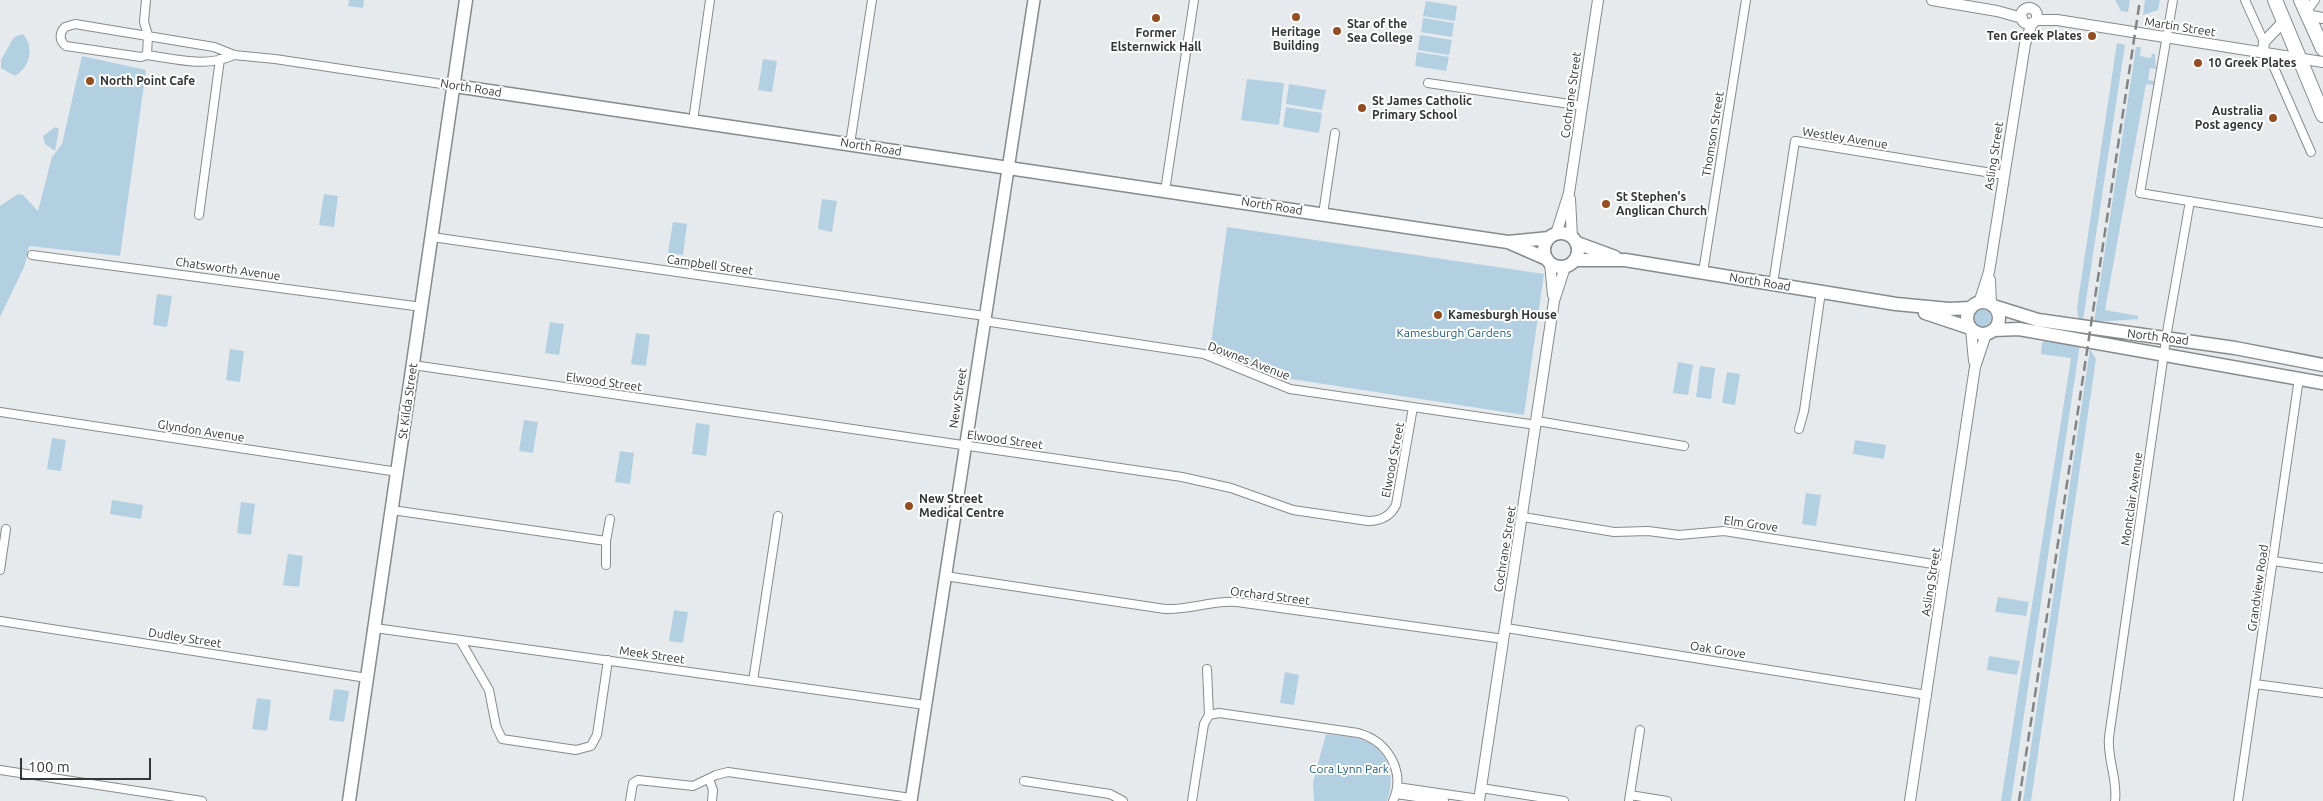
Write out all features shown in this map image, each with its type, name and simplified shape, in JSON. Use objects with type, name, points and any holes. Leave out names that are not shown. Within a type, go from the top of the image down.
[{"type":"highway","points":[[2275,0],[2323,116]]},
{"type":"highway","points":[[2305,9],[2323,49]]},
{"type":"main road","name":"St Kilda Street","points":[[349,801],[466,0]]},
{"type":"main road","name":"New Street","points":[[911,800],[1034,0]]},
{"type":"main road","name":"North Road","points":[[454,86],[1508,242],[1552,236]]},
{"type":"main road","points":[[1561,233],[1574,240],[1578,249],[1570,263],[1548,261],[1544,248],[1552,236],[1561,233]]},
{"type":"main road","name":"North Road","points":[[1574,240],[1625,260]]},
{"type":"main road","name":"North Road","points":[[1508,242],[1548,261]]},
{"type":"main road","name":"North Road","points":[[1570,263],[1625,260],[1896,304],[1950,309],[1984,305],[2046,321],[2236,348],[2323,365]]},
{"type":"main road","name":"North Road","points":[[1896,304],[1970,328]]},
{"type":"main road","points":[[1984,305],[1998,315],[1998,321],[1990,332],[1970,328],[1967,318],[1984,305]]},
{"type":"main road","name":"North Road","points":[[1990,332],[2019,329],[2323,383]]},
{"type":"street","points":[[146,0],[144,22],[148,35],[147,55]]},
{"type":"street","points":[[693,120],[710,0]]},
{"type":"street","points":[[850,144],[872,0]]},
{"type":"street","points":[[1165,190],[1194,0]]},
{"type":"street","name":"Cochrane Street","points":[[1574,240],[1570,194],[1598,0]]},
{"type":"street","name":"Thomson Street","points":[[1703,272],[1746,0]]},
{"type":"street","name":"Martin Street","points":[[1932,0],[1998,11],[2030,12],[2057,20],[2167,37],[2263,47],[2299,58],[2323,62]]},
{"type":"street","points":[[2173,0],[2140,193],[2323,223]]},
{"type":"street","points":[[2245,0],[2263,47],[2272,63],[2311,152]]},
{"type":"street","points":[[2314,0],[2305,9],[2323,18]]},
{"type":"street","name":"Asling Street","points":[[1984,305],[2030,12]]},
{"type":"street","points":[[2263,47],[2284,21]]},
{"type":"street","name":"North Road","points":[[234,56],[220,62],[206,63],[147,55],[141,57],[66,46],[61,41],[60,35],[65,27],[71,24],[148,35],[157,39],[222,50],[234,56],[276,59],[454,86]]},
{"type":"street","points":[[198,215],[222,50]]},
{"type":"street","points":[[1428,83],[1582,106]]},
{"type":"street","points":[[1323,214],[1335,133]]},
{"type":"street","name":"Westley Avenue","points":[[1773,284],[1795,141],[2004,175]]},
{"type":"street","name":"Cochrane Street","points":[[1552,236],[1570,194]]},
{"type":"street","name":"Montclair Avenue","points":[[2115,801],[2115,786],[2109,754],[2110,737],[2166,338],[2190,201]]},
{"type":"street","name":"Campbell Street","points":[[432,237],[985,318]]},
{"type":"street","name":"Chatsworth Avenue","points":[[32,255],[422,307]]},
{"type":"street","name":"Cochrane Street","points":[[1548,261],[1554,301]]},
{"type":"street","name":"Cochrane Street","points":[[1479,800],[1554,301],[1570,263]]},
{"type":"street","points":[[1799,429],[1804,411],[1821,292]]},
{"type":"street","name":"Downes Avenue","points":[[985,318],[1204,354],[1290,389],[1536,423],[1684,446]]},
{"type":"street","name":"Asling Street","points":[[1970,328],[1975,367]]},
{"type":"street","name":"Asling Street","points":[[1910,801],[1975,367],[1990,332]]},
{"type":"street","name":"Elwood Street","points":[[413,365],[1182,477],[1230,488],[1293,510],[1375,521],[1391,512],[1398,498],[1413,407]]},
{"type":"street","name":"Grandview Road","points":[[2238,801],[2299,378]]},
{"type":"street","name":"Glyndon Avenue","points":[[0,412],[398,472]]},
{"type":"street","points":[[392,510],[606,541]]},
{"type":"street","points":[[752,681],[778,516]]},
{"type":"street","name":"Elm Grove","points":[[1523,517],[1614,532],[1648,531],[1679,536],[1730,532],[1946,566]]},
{"type":"street","points":[[606,565],[606,541],[610,519]]},
{"type":"street","points":[[0,570],[6,529]]},
{"type":"street","points":[[2273,561],[2323,568]]},
{"type":"street","name":"Orchard Street","points":[[945,576],[1165,609],[1186,610],[1218,602],[1237,602],[1504,639]]},
{"type":"street","name":"Dudley Street","points":[[0,621],[367,678]]},
{"type":"street","name":"Meek Street","points":[[375,628],[926,705]]},
{"type":"street","name":"Oak Grove","points":[[1506,628],[1927,695]]},
{"type":"street","points":[[460,640],[489,690],[496,726],[502,739],[566,749],[583,749],[591,746],[595,741],[608,660]]},
{"type":"street","points":[[1192,801],[1204,724],[1209,715],[1207,669]]},
{"type":"street","points":[[2255,684],[2323,693]]},
{"type":"street","points":[[1209,715],[1219,713],[1366,736],[1374,739],[1387,751],[1396,771],[1395,794]]},
{"type":"street","points":[[1640,730],[1630,798],[1667,801]]},
{"type":"street","points":[[0,770],[202,801]]},
{"type":"street","points":[[630,801],[633,783],[638,780],[688,786],[699,784],[728,772],[911,800]]},
{"type":"street","points":[[709,779],[713,790],[712,801]]},
{"type":"street","points":[[1024,781],[1110,794],[1123,801]]},
{"type":"street","points":[[1481,788],[1564,801]]},
{"type":"street","points":[[1395,794],[1479,800]]},
{"type":"street","points":[[1395,794],[1444,801]]},
{"type":"green space","points":[[349,0],[364,0],[363,8],[348,6]]},
{"type":"green space","points":[[2115,0],[2130,0],[2128,12],[2121,11]]},
{"type":"green space","points":[[2145,0],[2160,0],[2158,10],[2143,15]]},
{"type":"green space","points":[[1426,1],[1457,6],[1455,21],[1423,16]]},
{"type":"green space","points":[[1423,18],[1454,23],[1452,37],[1421,32]]},
{"type":"green space","points":[[23,34],[27,39],[30,51],[24,67],[15,76],[1,68],[1,60],[14,37]]},
{"type":"green space","points":[[1420,35],[1452,40],[1449,55],[1418,50]]},
{"type":"green space","points":[[2117,43],[2125,45],[2083,320],[2078,318],[2077,307]]},
{"type":"green space","points":[[2136,47],[2141,47],[2140,56],[2151,58],[2152,54],[2155,54],[2156,69],[2150,68],[2148,80],[2154,81],[2154,85],[2146,84],[2105,310],[2138,316],[2138,319],[2094,322]]},
{"type":"green space","points":[[1417,52],[1449,57],[1446,71],[1415,66]]},
{"type":"green space","points":[[82,56],[146,70],[120,256],[29,246],[25,265],[0,317],[0,206],[18,194],[23,195],[38,211],[52,157],[62,144]]},
{"type":"green space","points":[[763,59],[777,61],[772,92],[758,90]]},
{"type":"green space","points":[[1247,79],[1284,83],[1279,125],[1241,120]]},
{"type":"green space","points":[[1289,84],[1326,90],[1322,110],[1286,104]]},
{"type":"green space","points":[[1286,107],[1322,113],[1319,133],[1283,127]]},
{"type":"green space","points":[[55,127],[59,129],[55,151],[45,144],[43,136]]},
{"type":"green space","points":[[324,194],[338,196],[334,227],[319,225]]},
{"type":"green space","points":[[822,199],[837,201],[832,232],[818,229]]},
{"type":"green space","points":[[673,222],[687,224],[683,255],[668,253]]},
{"type":"green space","name":"Kamesburgh Gardens","points":[[1227,227],[1544,274],[1524,415],[1285,378],[1211,344]]},
{"type":"green space","points":[[157,294],[172,296],[167,327],[153,325]]},
{"type":"green space","points":[[1982,309],[1988,312],[1991,318],[1988,324],[1982,327],[1976,324],[1973,318],[1976,312]]},
{"type":"green space","points":[[550,322],[564,324],[559,355],[545,353]]},
{"type":"green space","points":[[636,333],[650,335],[646,366],[631,364]]},
{"type":"green space","points":[[2046,339],[2080,344],[2011,801],[2001,801],[2071,358],[2041,354],[2042,343]]},
{"type":"green space","points":[[230,349],[244,351],[240,382],[226,380]]},
{"type":"green space","points":[[2090,349],[2096,359],[2031,801],[2023,801]]},
{"type":"green space","points":[[1678,362],[1693,365],[1688,395],[1673,393]]},
{"type":"green space","points":[[1700,366],[1715,368],[1711,399],[1696,397]]},
{"type":"green space","points":[[1727,372],[1740,374],[1735,405],[1722,403]]},
{"type":"green space","points":[[524,420],[538,422],[533,453],[519,451]]},
{"type":"green space","points":[[696,423],[710,425],[706,456],[692,454]]},
{"type":"green space","points":[[52,438],[66,440],[61,471],[47,469]]},
{"type":"green space","points":[[1855,440],[1886,445],[1884,459],[1853,454]]},
{"type":"green space","points":[[620,451],[634,453],[630,484],[615,482]]},
{"type":"green space","points":[[1806,493],[1821,495],[1816,526],[1802,524]]},
{"type":"green space","points":[[112,500],[143,505],[141,519],[110,514]]},
{"type":"green space","points":[[241,502],[255,504],[251,535],[237,533]]},
{"type":"green space","points":[[288,554],[303,556],[299,587],[283,585]]},
{"type":"green space","points":[[1998,597],[2029,602],[2026,616],[1995,612]]},
{"type":"green space","points":[[674,610],[688,612],[683,643],[669,641]]},
{"type":"green space","points":[[1989,656],[2020,661],[2017,675],[1987,670]]},
{"type":"green space","points":[[1285,672],[1299,675],[1294,705],[1280,703]]},
{"type":"green space","points":[[334,689],[349,691],[344,722],[329,720]]},
{"type":"green space","points":[[257,698],[271,700],[267,731],[252,729]]},
{"type":"green space","name":"Cora Lynn Park","points":[[1326,734],[1360,739],[1380,751],[1385,758],[1390,775],[1390,792],[1387,801],[1314,801],[1313,782]]},
{"type":"railway","points":[[2019,801],[2140,0]]},
{"type":"place","name":"Heritage Building","points":[[1296,17]]},
{"type":"place","name":"Former Elsternwick Hall","points":[[1156,18]]},
{"type":"place","name":"Star of the Sea College","points":[[1337,31]]},
{"type":"place","name":"Ten Greek Plates","points":[[2092,36]]},
{"type":"place","name":"10 Greek Plates","points":[[2198,63]]},
{"type":"place","name":"North Point Cafe","points":[[90,81]]},
{"type":"place","name":"St James Catholic Primary School","points":[[1362,108]]},
{"type":"place","name":"Australia Post agency","points":[[2273,118]]},
{"type":"place","name":"St Stephen's Anglican Church","points":[[1606,204]]},
{"type":"place","name":"Kamesburgh House","points":[[1438,315]]},
{"type":"place","name":"New Street Medical Centre","points":[[909,506]]}]
